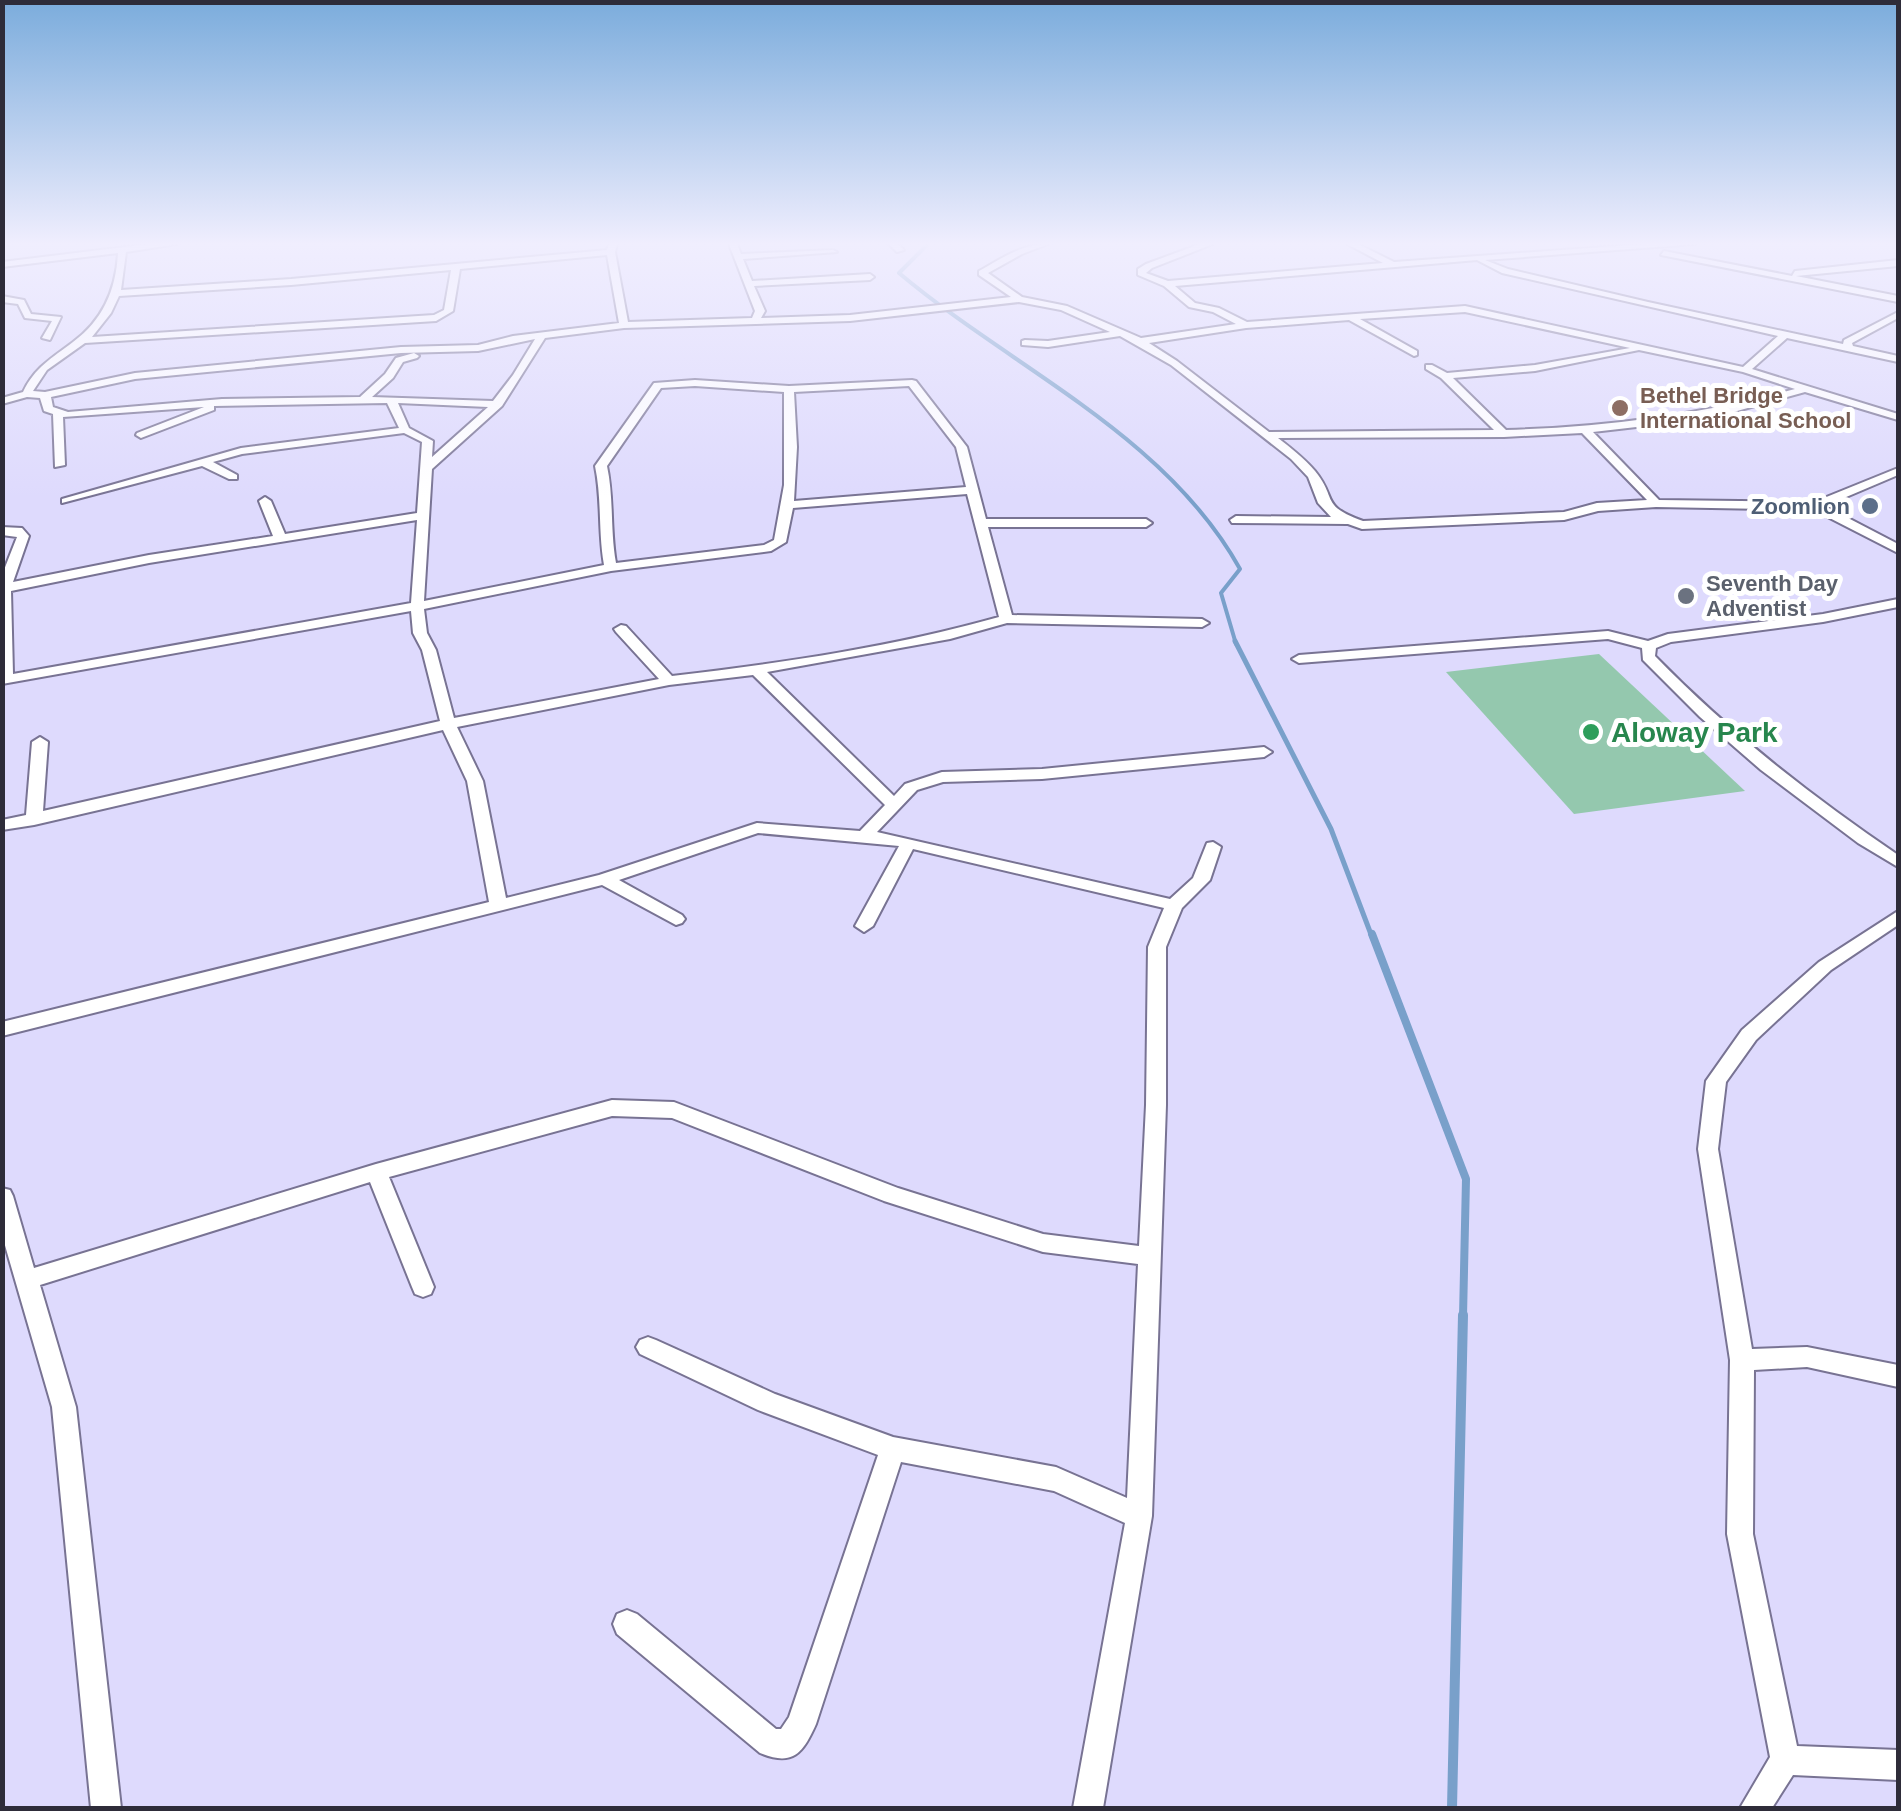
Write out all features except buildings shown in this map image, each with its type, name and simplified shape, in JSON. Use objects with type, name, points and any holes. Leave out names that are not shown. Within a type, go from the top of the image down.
[{"type":"street","points":[[46,338],[52,329]]},
{"type":"street","points":[[27,394],[40,368],[82,340],[91,329]]},
{"type":"street","points":[[82,340],[267,329]]},
{"type":"street","points":[[2,401],[135,376],[478,348],[514,338],[597,329]]},
{"type":"street","points":[[1109,329],[1140,341],[1270,435],[1313,476],[1324,503],[1348,521]]},
{"type":"street","points":[[1140,341],[1218,329]]},
{"type":"street","points":[[1371,329],[1414,353]]},
{"type":"street","points":[[1550,329],[1745,370],[1898,418]]},
{"type":"street","points":[[1764,329],[1898,359]]},
{"type":"street","points":[[1848,346],[1847,342],[1872,329]]},
{"type":"street","points":[[1026,344],[1119,333]]},
{"type":"street","points":[[1745,370],[1786,333]]},
{"type":"street","points":[[426,468],[479,427],[541,336]]},
{"type":"street","points":[[364,399],[389,376],[398,360],[448,348]]},
{"type":"street","points":[[1445,376],[1536,368],[1639,348]]},
{"type":"street","points":[[1429,366],[1445,376],[1504,434]]},
{"type":"street","points":[[611,567],[605,537],[607,493],[601,466],[655,387],[676,382],[789,389],[912,382],[961,446],[1006,619]]},
{"type":"street","points":[[2,531],[18,531],[23,536],[4,588],[4,680],[611,567],[767,548],[780,542],[791,505],[794,459],[789,389]]},
{"type":"street","points":[[1270,435],[1586,431],[1738,410],[1801,390]]},
{"type":"street","points":[[45,395],[48,409],[58,413],[222,402],[364,399],[498,404]]},
{"type":"street","points":[[390,400],[405,430]]},
{"type":"street","points":[[141,435],[222,402]]},
{"type":"street","points":[[58,413],[59,465]]},
{"type":"street","points":[[66,501],[282,443],[405,430],[428,441],[417,606],[420,633],[429,650],[448,724],[475,781],[499,906]]},
{"type":"street","points":[[1586,431],[1656,503]]},
{"type":"street","points":[[204,462],[233,477]]},
{"type":"street","points":[[1236,520],[1348,521],[1379,528],[1564,516],[1597,508],[1656,503],[1816,506],[1898,471]]},
{"type":"street","points":[[791,505],[971,490]]},
{"type":"street","points":[[265,501],[281,539]]},
{"type":"street","points":[[1816,506],[1898,549]]},
{"type":"street","points":[[4,588],[149,559],[421,516]]},
{"type":"street","points":[[979,524],[1146,523]]},
{"type":"street","points":[[1299,658],[1608,635],[1649,646],[1668,638],[1823,618],[1898,603]]},
{"type":"street","points":[[2,825],[448,724],[668,681],[756,670],[950,634],[1006,619],[1202,622]]},
{"type":"street","points":[[621,630],[668,681]]},
{"type":"street","points":[[1649,646],[1648,657],[1748,754],[1898,862]]},
{"type":"street","points":[[756,670],[892,804]]},
{"type":"street","points":[[34,820],[40,742]]},
{"type":"street","points":[[862,838],[911,787],[942,777],[1042,774],[1264,752]]},
{"type":"street","points":[[2,1029],[604,879],[756,828],[886,838],[1174,905]]},
{"type":"street","points":[[864,926],[908,844]]},
{"type":"street","points":[[1088,1808],[1139,1516],[1156,1105],[1157,948],[1174,905],[1201,880],[1212,847]]},
{"type":"street","points":[[604,879],[676,919]]},
{"type":"street","points":[[1755,1808],[1785,1760],[1740,1534],[1742,1360],[1708,1149],[1716,1081],[1749,1035],[1826,966],[1898,917]]},
{"type":"street","points":[[29,1279],[376,1172],[612,1108],[674,1110],[892,1196],[1043,1244],[1149,1256]]},
{"type":"street","points":[[376,1172],[422,1286]]},
{"type":"street","points":[[2,1196],[64,1407],[106,1808]]},
{"type":"street","points":[[648,1347],[767,1402],[893,1449],[1056,1479],[1139,1516]]},
{"type":"street","points":[[1742,1360],[1807,1358],[1898,1376]]},
{"type":"street","points":[[627,1624],[770,1744],[789,1744],[800,1724],[893,1449]]},
{"type":"street","points":[[1785,1760],[1898,1765]]},
{"type":"green space","name":"Aloway Park","points":[[1599,654],[1745,791],[1574,814],[1446,672]]},
{"type":"waterway","points":[[973,329],[1129,441],[1171,479],[1208,521],[1240,569],[1221,593],[1235,642]]},
{"type":"waterway","points":[[1235,642],[1331,829],[1372,937]]},
{"type":"waterway","points":[[1372,934],[1466,1179],[1463,1317]]},
{"type":"waterway","points":[[1452,1808],[1463,1315]]},
{"type":"place","name":"Bethel Bridge International School","points":[[1620,408]]},
{"type":"place","name":"Zoomlion","points":[[1870,506]]},
{"type":"place","name":"Seventh Day Adventist","points":[[1686,596]]},
{"type":"place","name":"Aloway Park","points":[[1591,732]]}]
